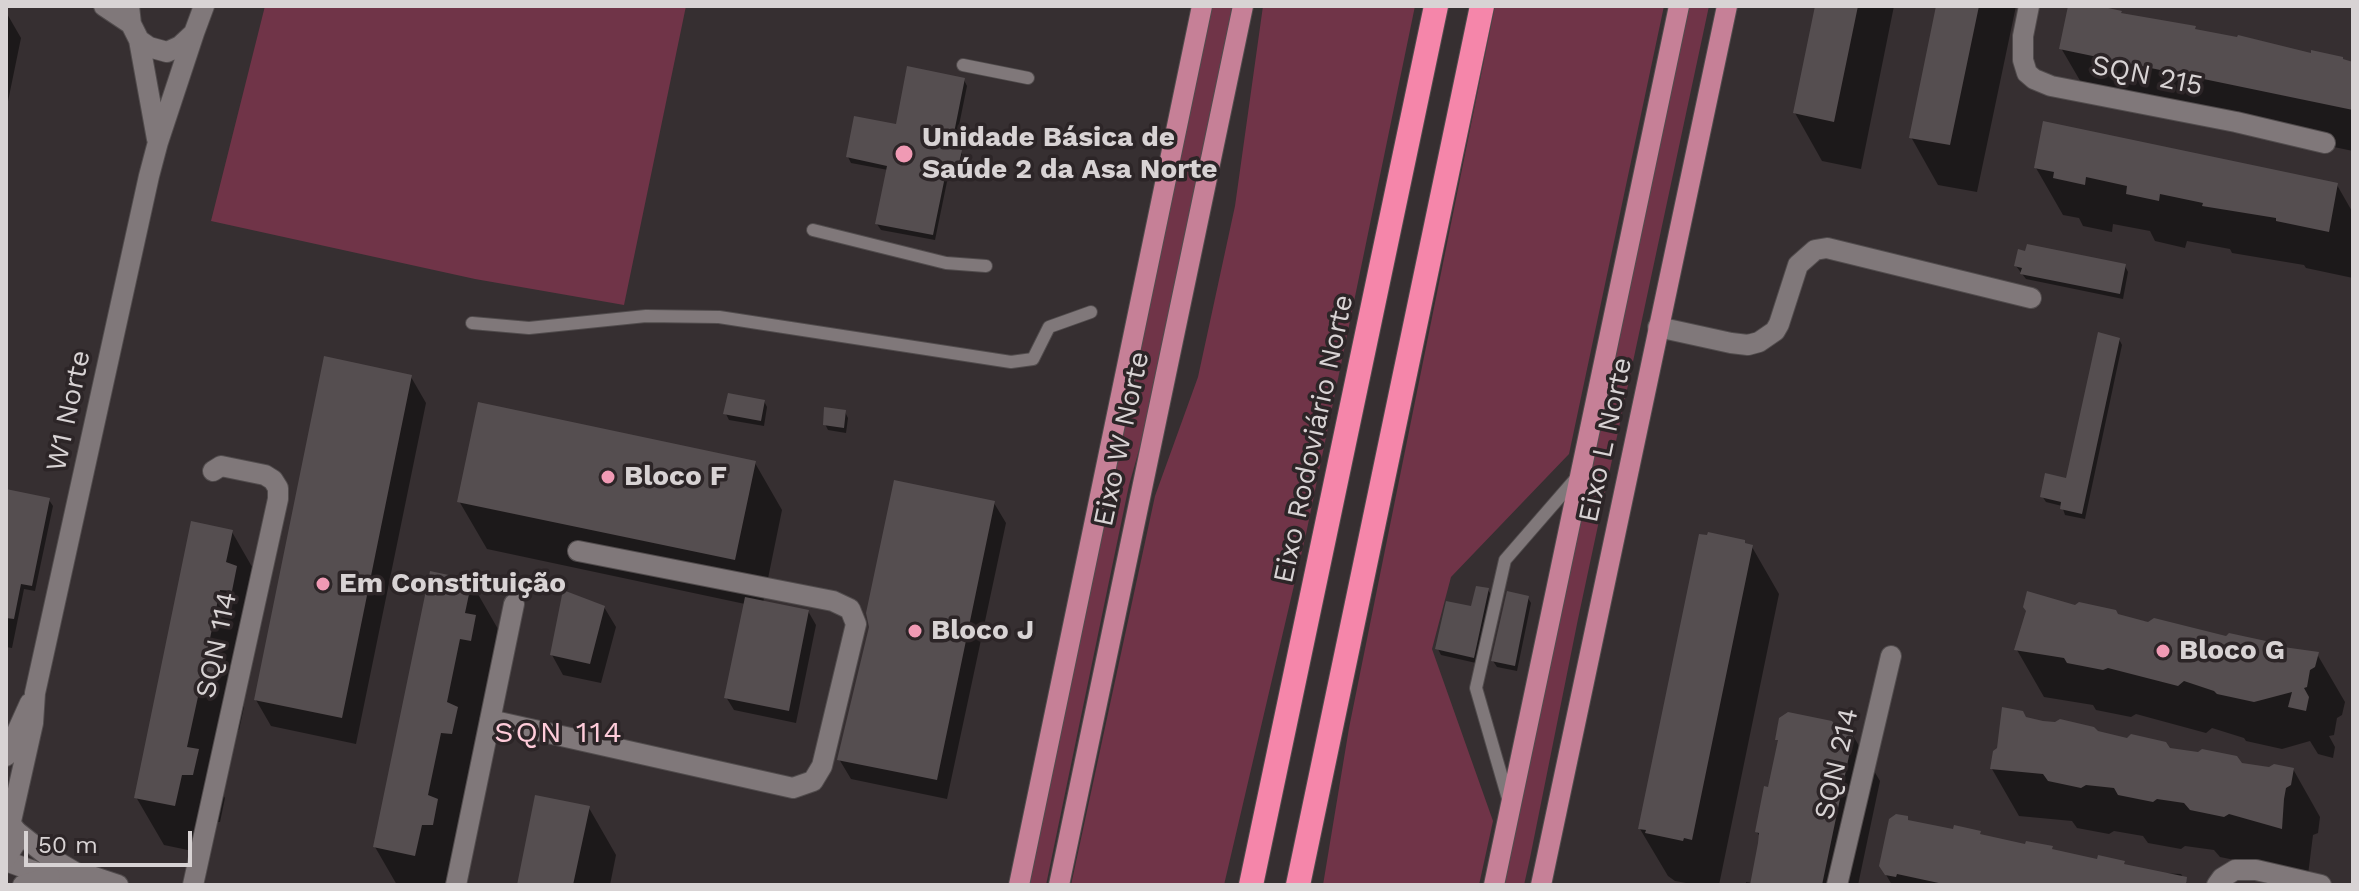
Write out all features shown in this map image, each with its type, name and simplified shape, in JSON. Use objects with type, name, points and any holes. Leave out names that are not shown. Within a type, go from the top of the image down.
[{"type":"highway","name":"Eixo Rodoviário Norte","points":[[1251,885],[1436,6]]},
{"type":"highway","points":[[1298,885],[1482,6]]},
{"type":"main road","name":"Eixo W Norte","points":[[1019,885],[1202,6]]},
{"type":"main road","name":"Eixo W Norte","points":[[1059,885],[1243,6]]},
{"type":"main road","name":"Eixo L Norte","points":[[1494,885],[1679,6]]},
{"type":"main road","name":"Eixo L Norte","points":[[1541,885],[1727,6]]},
{"type":"street","points":[[104,6],[133,23],[149,47],[167,52],[180,46],[194,33]]},
{"type":"street","name":"W1 Norte","points":[[6,859],[16,842],[11,823],[33,723],[35,693],[158,142],[204,6]]},
{"type":"street","name":"SQN 215","points":[[2029,6],[2023,60],[2027,73],[2034,79],[2051,86],[2236,122],[2325,143]]},
{"type":"street","name":"W1 Norte","points":[[133,23],[158,142]]},
{"type":"street","points":[[1658,327],[1731,343],[1748,345],[1759,342],[1775,331],[1779,324],[1798,265],[1815,250],[1827,248],[2031,298]]},
{"type":"street","name":"SQN 114","points":[[193,885],[278,499],[278,488],[265,475],[221,466],[213,471]]},
{"type":"street","points":[[490,720],[793,788],[813,781],[822,766],[856,624],[850,609],[833,601],[578,551]]},
{"type":"street","points":[[456,885],[514,604]]},
{"type":"street","name":"SQN 214","points":[[1837,885],[1891,656]]},
{"type":"street","name":"W1 Norte","points":[[6,756],[10,740],[35,693]]},
{"type":"street","points":[[11,823],[49,857],[78,874],[118,885]]},
{"type":"street","points":[[6,859],[50,877]]},
{"type":"street","points":[[2217,885],[2235,870],[2256,870],[2321,885]]},
{"type":"street","points":[[23,885],[50,877],[78,874]]},
{"type":"lane","points":[[963,65],[1028,78]]},
{"type":"lane","points":[[813,230],[946,263],[986,266]]},
{"type":"lane","points":[[472,323],[529,328],[646,316],[719,317],[1011,362],[1033,359],[1049,327],[1091,312]]},
{"type":"lane","points":[[1510,806],[1476,688],[1505,560],[1580,473]]},
{"type":"shaded area","points":[[265,6],[686,6],[624,305],[475,279],[211,221]]},
{"type":"shaded area","points":[[1208,6],[1233,6],[1157,387],[1129,485],[1046,885],[1029,885]]},
{"type":"shaded area","points":[[1263,6],[1415,6],[1306,534],[1224,885],[1071,885],[1155,496],[1198,377],[1235,206]]},
{"type":"shaded area","points":[[1495,6],[1664,6],[1569,454],[1451,577],[1432,649],[1493,821],[1479,885],[1323,885],[1349,728]]},
{"type":"shaded area","points":[[1689,6],[1709,6],[1524,885],[1504,885]]},
{"type":"building","points":[[1815,6],[1858,6],[1834,122],[1793,113]]},
{"type":"building","points":[[1936,6],[1979,6],[1950,145],[1909,138]]},
{"type":"building","points":[[2068,6],[2099,6],[2121,13],[2196,26],[2195,29],[2343,57],[2353,62],[2353,110],[2059,49]]},
{"type":"building","name":"Unidade Básica de Saúde 2 da Asa Norte","points":[[907,66],[965,78],[951,148],[962,150],[958,169],[947,167],[933,235],[875,224],[887,166],[846,157],[854,116],[896,124]]},
{"type":"building","points":[[2043,121],[2338,183],[2329,232],[2276,221],[2276,218],[2202,206],[2203,203],[2160,194],[2159,201],[2126,194],[2127,186],[2086,177],[2085,185],[2053,178],[2054,172],[2034,168]]},
{"type":"building","points":[[2027,244],[2126,264],[2120,294],[2020,274],[2022,268],[2014,266],[2018,249],[2025,251]]},
{"type":"building","points":[[2098,332],[2120,338],[2082,514],[2060,509],[2061,502],[2040,497],[2045,473],[2066,478]]},
{"type":"building","name":"Em Constituição","points":[[324,356],[412,375],[342,718],[254,700]]},
{"type":"building","points":[[728,393],[765,400],[761,421],[723,414]]},
{"type":"building","name":"Bloco F","points":[[478,402],[756,461],[735,560],[457,502]]},
{"type":"building","points":[[824,407],[846,410],[844,428],[823,425]]},
{"type":"building","name":"Bloco J","points":[[894,480],[995,501],[937,780],[837,760],[869,627],[866,613]]},
{"type":"building","points":[[6,489],[50,498],[32,586],[21,584],[14,619],[6,618]]},
{"type":"building","points":[[191,521],[233,530],[226,562],[237,566],[232,591],[220,590],[207,653],[217,658],[212,683],[201,683],[187,747],[199,749],[193,775],[182,775],[175,806],[134,798]]},
{"type":"building","points":[[1708,532],[1745,540],[1745,543],[1753,545],[1692,840],[1684,838],[1683,841],[1638,829],[1699,534],[1707,535]]},
{"type":"building","points":[[430,571],[472,580],[465,613],[476,615],[471,641],[460,639],[447,702],[458,707],[452,734],[441,733],[428,795],[438,799],[433,825],[422,825],[415,856],[373,847]]},
{"type":"building","points":[[1476,586],[1489,588],[1474,658],[1435,649],[1446,601],[1471,606]]},
{"type":"building","points":[[563,590],[605,606],[590,664],[550,655]]},
{"type":"building","points":[[1507,591],[1529,596],[1515,666],[1491,661]]},
{"type":"building","name":"Bloco G","points":[[2027,591],[2075,605],[2079,602],[2116,610],[2118,614],[2148,622],[2154,618],[2226,636],[2229,633],[2266,641],[2269,645],[2319,652],[2304,688],[2309,697],[2306,711],[2288,707],[2292,692],[2254,702],[2217,694],[2184,681],[2178,686],[2108,668],[2103,670],[2067,663],[2064,658],[2014,650],[2026,611],[2023,607]]},
{"type":"building","points":[[745,597],[809,610],[789,711],[724,698]]},
{"type":"building","points":[[2002,707],[2023,711],[2026,717],[2043,721],[2060,719],[2127,738],[2131,734],[2166,742],[2170,748],[2198,752],[2202,749],[2237,756],[2242,763],[2294,768],[2291,785],[2286,788],[2282,829],[2229,814],[2224,817],[2190,810],[2184,803],[2157,799],[2153,802],[2118,795],[2114,788],[2086,785],[2081,788],[2048,781],[2043,774],[1990,769],[1993,751],[1997,748]]},
{"type":"building","points":[[1788,712],[1832,721],[1837,728],[1854,732],[1822,885],[1750,885],[1759,833],[1755,832],[1764,786],[1768,787],[1778,740],[1775,740],[1779,718]]},
{"type":"building","points":[[535,795],[590,806],[573,885],[517,885]]},
{"type":"building","points":[[1896,814],[1908,816],[1908,820],[1953,829],[1954,825],[1981,831],[1980,834],[2025,844],[2026,841],[2053,846],[2052,849],[2097,859],[2098,855],[2125,861],[2124,864],[2187,877],[2186,885],[1948,885],[1897,874],[1896,877],[1885,875],[1879,866],[1889,819]]},
{"type":"place","name":"Unidade Básica de Saúde 2 da Asa Norte","points":[[904,154]]},
{"type":"place","name":"Bloco F","points":[[608,477]]},
{"type":"place","name":"Em Constituição","points":[[323,584]]},
{"type":"place","name":"Bloco J","points":[[915,631]]},
{"type":"place","name":"Bloco G","points":[[2163,651]]},
{"type":"district","name":"SQN 114","points":[[559,733]]}]
